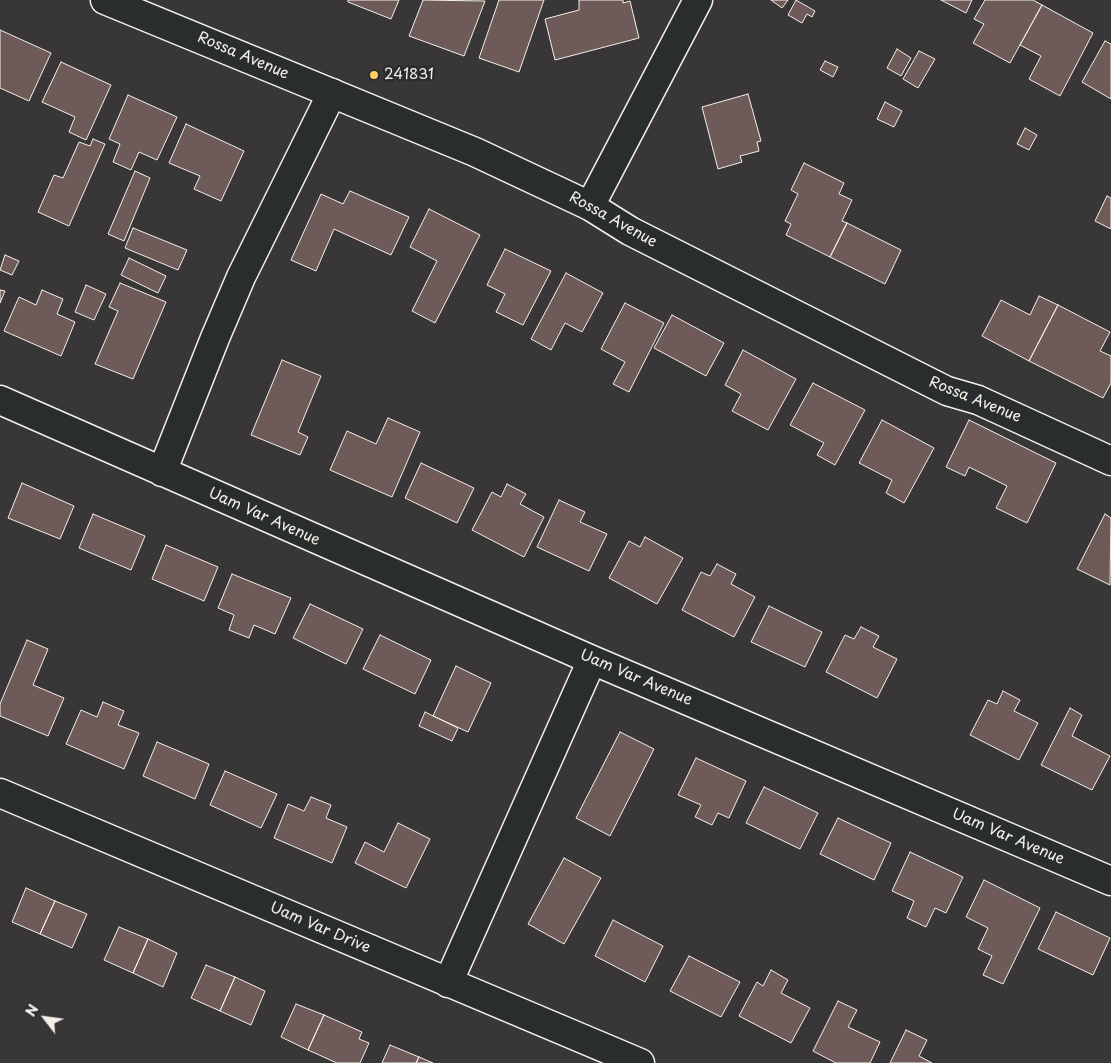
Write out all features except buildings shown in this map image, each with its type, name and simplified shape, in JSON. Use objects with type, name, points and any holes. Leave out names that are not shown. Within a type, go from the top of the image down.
[{"type":"street","name":"Rossa Avenue","points":[[105,0],[474,152],[590,206],[630,231],[947,391],[978,400],[1111,461]]},
{"type":"street","points":[[590,206],[698,0]]},
{"type":"street","points":[[162,472],[238,284],[332,93]]},
{"type":"street","name":"Uam Var Avenue","points":[[0,400],[592,660],[1111,881]]},
{"type":"street","points":[[448,984],[592,660]]},
{"type":"street","name":"Uam Var Drive","points":[[0,793],[638,1063]]},
{"type":"place","name":"241831","points":[[374,75]]}]
